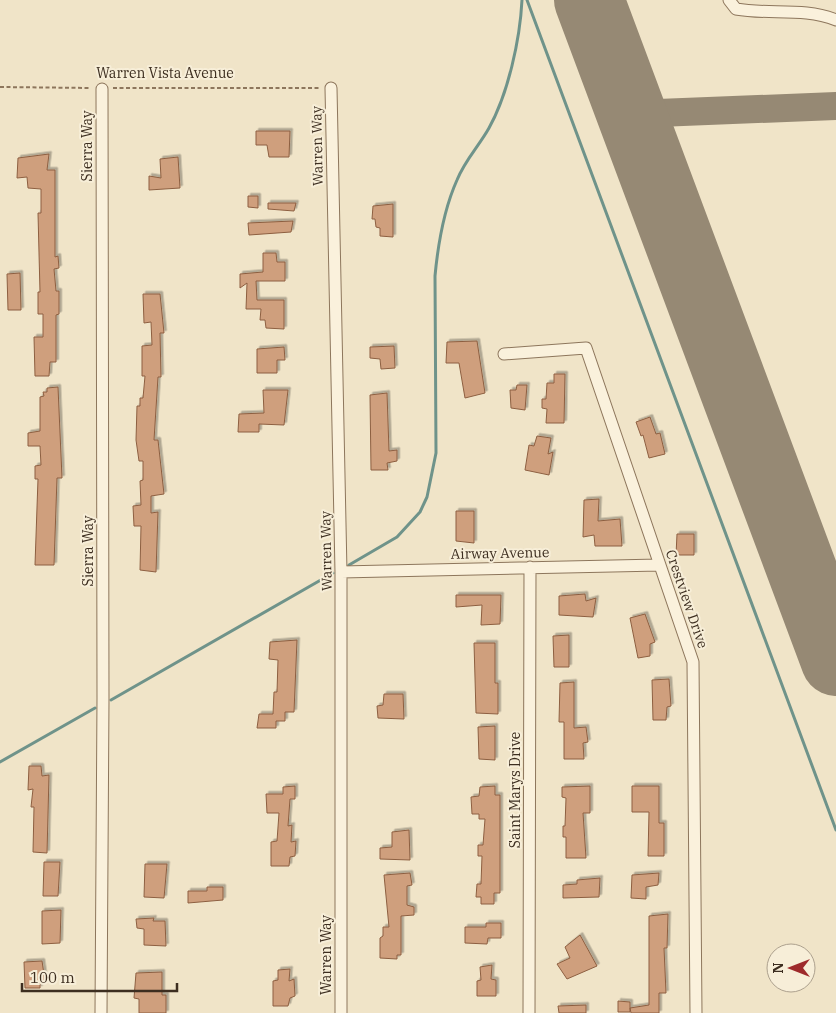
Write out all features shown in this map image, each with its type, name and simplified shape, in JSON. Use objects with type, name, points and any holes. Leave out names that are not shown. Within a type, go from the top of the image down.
[{"type":"street","points":[[729,0],[736,10],[754,13],[807,12],[823,14],[836,20]]},
{"type":"street","name":"Sierra Way","points":[[101,1013],[103,698],[102,88]]},
{"type":"street","name":"Warren Way","points":[[331,88],[341,572],[341,1013]]},
{"type":"street","name":"Crestview Drive","points":[[504,354],[586,348],[693,662],[696,1013]]},
{"type":"street","name":"Airway Avenue","points":[[341,572],[659,565]]},
{"type":"street","name":"Saint Marys Drive","points":[[529,1013],[530,568]]},
{"type":"path","name":"Warren Vista Avenue","points":[[0,87],[331,88]]},
{"type":"building","points":[[256,131],[290,131],[289,157],[269,157],[267,145],[256,145]]},
{"type":"building","points":[[49,154],[47,170],[55,170],[55,257],[58,256],[59,268],[54,269],[56,291],[59,291],[59,314],[56,315],[56,362],[50,362],[49,376],[35,376],[34,337],[43,337],[43,314],[38,314],[38,292],[40,292],[38,213],[41,213],[41,189],[28,188],[27,177],[17,178],[18,158]]},
{"type":"building","points":[[178,157],[180,188],[149,190],[149,176],[161,178],[160,159]]},
{"type":"building","points":[[248,196],[258,196],[258,208],[248,207]]},
{"type":"building","points":[[268,203],[296,203],[294,211],[268,209]]},
{"type":"building","points":[[393,204],[393,237],[380,236],[380,228],[376,227],[375,219],[372,219],[373,206]]},
{"type":"building","points":[[293,221],[291,232],[249,235],[248,223]]},
{"type":"building","points":[[263,253],[276,253],[277,262],[285,262],[285,281],[256,281],[257,300],[284,300],[284,329],[266,328],[265,320],[260,320],[261,309],[246,309],[247,283],[240,288],[240,274],[263,272]]},
{"type":"building","points":[[20,273],[21,310],[8,310],[7,274]]},
{"type":"building","points":[[143,294],[160,294],[164,333],[160,333],[161,377],[158,377],[154,440],[158,440],[164,494],[151,496],[151,513],[158,512],[156,572],[140,570],[141,526],[134,526],[133,506],[141,505],[140,481],[143,480],[143,461],[139,461],[136,440],[137,406],[140,406],[140,398],[143,398],[145,376],[142,376],[142,346],[152,345],[151,322],[144,323]]},
{"type":"building","points":[[477,341],[485,393],[465,398],[459,363],[446,363],[447,342]]},
{"type":"building","points":[[394,346],[395,368],[381,369],[380,359],[370,358],[370,347]]},
{"type":"building","points":[[284,347],[285,360],[277,360],[277,373],[257,373],[257,349]]},
{"type":"building","points":[[554,374],[565,374],[564,423],[546,423],[547,409],[542,408],[542,399],[546,399],[547,383],[554,383]]},
{"type":"building","points":[[517,385],[527,385],[525,410],[511,408],[510,390],[516,390]]},
{"type":"building","points":[[58,387],[62,478],[57,478],[54,565],[35,565],[38,479],[35,479],[35,466],[41,465],[40,446],[28,446],[28,433],[40,431],[40,397],[44,396],[43,392],[47,392],[47,388]]},
{"type":"building","points":[[263,390],[288,390],[284,425],[259,424],[259,432],[238,432],[239,414],[264,413]]},
{"type":"building","points":[[387,393],[389,451],[397,450],[397,461],[387,463],[388,470],[371,470],[370,395]]},
{"type":"building","points":[[650,417],[656,434],[660,433],[665,454],[649,458],[643,435],[641,436],[636,422]]},
{"type":"building","points":[[537,436],[551,438],[548,454],[553,452],[549,475],[525,470],[529,445],[534,446]]},
{"type":"building","points":[[599,499],[598,521],[620,519],[622,546],[595,546],[594,535],[583,537],[584,500]]},
{"type":"building","points":[[456,511],[474,511],[474,543],[456,541]]},
{"type":"building","points":[[677,534],[694,534],[694,555],[676,555]]},
{"type":"building","points":[[585,594],[586,601],[596,598],[593,617],[559,615],[559,596]]},
{"type":"building","points":[[456,595],[501,595],[500,624],[481,625],[482,605],[456,607]]},
{"type":"building","points":[[645,614],[655,642],[650,644],[650,656],[638,658],[630,618]]},
{"type":"building","points":[[569,635],[569,667],[554,667],[553,636]]},
{"type":"building","points":[[297,640],[294,712],[285,712],[285,721],[276,721],[276,728],[257,728],[259,714],[273,714],[274,692],[277,692],[278,660],[269,659],[270,642]]},
{"type":"building","points":[[474,643],[495,643],[495,683],[498,683],[498,714],[476,713]]},
{"type":"building","points":[[669,679],[671,706],[667,707],[666,720],[653,720],[652,680]]},
{"type":"building","points":[[574,682],[574,728],[586,727],[588,742],[583,743],[584,759],[564,759],[564,722],[559,722],[560,683]]},
{"type":"building","points":[[384,694],[403,694],[404,719],[378,718],[377,706],[383,705]]},
{"type":"building","points":[[495,726],[495,760],[479,759],[478,727]]},
{"type":"building","points":[[29,766],[41,766],[42,776],[49,775],[47,853],[33,852],[34,807],[31,807],[33,789],[28,790]]},
{"type":"building","points":[[295,786],[295,799],[290,799],[288,826],[292,825],[291,842],[296,841],[295,856],[290,857],[289,866],[271,866],[271,842],[277,841],[279,813],[267,813],[266,794],[283,794],[283,787]]},
{"type":"building","points":[[495,786],[495,795],[500,795],[500,893],[494,893],[494,904],[481,904],[481,897],[476,897],[477,884],[481,884],[482,856],[478,856],[478,845],[483,845],[485,819],[479,819],[479,814],[472,814],[471,797],[479,796],[480,787]]},
{"type":"building","points":[[590,786],[590,813],[583,813],[586,858],[566,858],[566,837],[563,837],[563,826],[565,826],[566,798],[562,797],[562,787]]},
{"type":"building","points":[[632,786],[659,786],[659,823],[664,823],[664,856],[648,856],[649,812],[632,812]]},
{"type":"building","points":[[409,830],[410,860],[380,859],[380,848],[392,847],[392,832]]},
{"type":"building","points":[[44,862],[60,862],[58,896],[43,896]]},
{"type":"building","points":[[145,864],[167,864],[164,898],[144,897]]},
{"type":"building","points":[[410,873],[412,885],[407,886],[407,905],[414,907],[414,915],[401,916],[401,955],[397,955],[397,959],[380,958],[380,938],[383,936],[383,927],[389,927],[384,875]]},
{"type":"building","points":[[659,873],[658,885],[646,887],[646,899],[631,898],[632,875]]},
{"type":"building","points":[[600,878],[599,897],[563,898],[563,885],[577,884],[577,880]]},
{"type":"building","points":[[207,887],[223,887],[223,900],[188,903],[188,891],[207,891]]},
{"type":"building","points":[[61,910],[60,943],[42,944],[42,911]]},
{"type":"building","points":[[668,914],[667,948],[664,948],[666,993],[659,993],[659,1013],[631,1013],[630,1008],[649,1005],[649,916]]},
{"type":"building","points":[[154,918],[153,921],[165,921],[166,946],[144,945],[144,929],[137,928],[136,919]]},
{"type":"building","points":[[486,923],[501,923],[501,938],[488,938],[487,944],[465,943],[465,927],[486,927]]},
{"type":"building","points":[[580,935],[597,966],[567,979],[557,964],[570,958],[565,947]]},
{"type":"building","points":[[42,961],[45,981],[40,980],[40,988],[25,988],[24,962]]},
{"type":"building","points":[[492,965],[491,979],[496,980],[496,996],[477,996],[477,981],[481,980],[480,967]]},
{"type":"building","points":[[290,969],[289,981],[294,979],[295,996],[290,998],[288,1006],[273,1006],[273,981],[278,980],[278,970]]},
{"type":"building","points":[[162,972],[162,995],[166,995],[166,1013],[139,1013],[139,999],[134,998],[136,973]]},
{"type":"building","points":[[618,1001],[630,1002],[630,1012],[618,1012]]},
{"type":"building","points":[[586,1005],[586,1013],[559,1013],[558,1006]]},
{"type":"waterway","points":[[349,565],[397,537],[420,512],[427,497],[436,453],[435,276],[440,239],[448,203],[457,180],[489,128],[502,99],[516,49],[522,0]]},
{"type":"waterway","points":[[527,0],[836,830]]},
{"type":"waterway","points":[[111,700],[333,573]]},
{"type":"waterway","points":[[0,762],[95,708]]},
{"type":"taxiway","points":[[625,98],[643,108],[658,113],[836,106]]},
{"type":"taxiway","points":[[640,138],[642,125],[658,113]]},
{"type":"runway","points":[[589,0],[836,661]]}]
